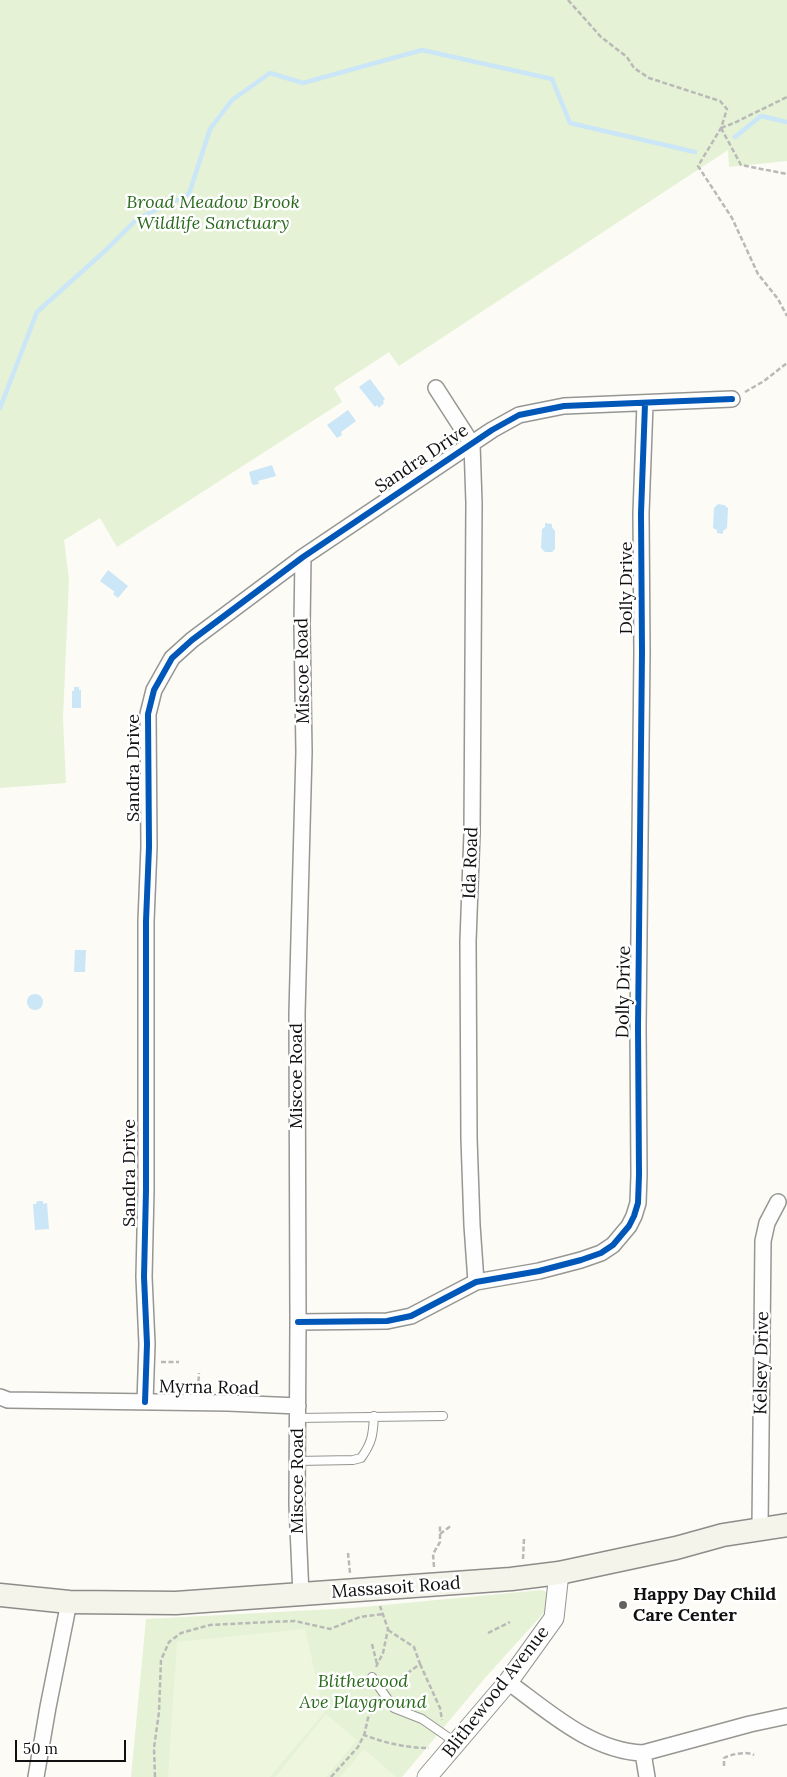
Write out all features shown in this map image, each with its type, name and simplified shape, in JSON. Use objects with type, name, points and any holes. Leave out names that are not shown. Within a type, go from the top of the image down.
[{"type":"main road","name":"Massasoit Road","points":[[0,1596],[69,1602],[176,1603],[511,1579],[558,1574],[676,1548],[723,1535],[787,1525]]},
{"type":"street","points":[[436,388],[472,444]]},
{"type":"street","name":"Sandra Drive","points":[[145,1402],[147,1344],[144,1277],[146,1190],[146,921],[149,847],[148,714],[154,690],[172,658],[192,640],[303,557],[492,430],[519,416],[564,406],[732,399]]},
{"type":"street","name":"Dolly Drive","points":[[298,1322],[387,1321],[411,1316],[476,1282],[539,1271],[602,1253],[613,1245],[629,1226],[638,1203],[642,645],[641,513],[645,404]]},
{"type":"street","name":"Ida Road","points":[[472,444],[474,503],[472,825],[468,941],[469,1138],[476,1282]]},
{"type":"street","name":"Miscoe Road","points":[[301,1595],[297,1505],[296,1023],[304,752],[303,557]]},
{"type":"street","name":"Kelsey Drive","points":[[760,1528],[763,1241],[767,1224],[778,1202]]},
{"type":"street","name":"Myrna Road","points":[[0,1397],[8,1400],[145,1402],[298,1412]]},
{"type":"street","name":"Blithewood Avenue","points":[[427,1777],[451,1739],[508,1682],[554,1618],[558,1574]]},
{"type":"street","points":[[36,1777],[69,1602]]},
{"type":"street","points":[[508,1682],[551,1714],[589,1737],[617,1750],[643,1753],[742,1726],[787,1716]]},
{"type":"street","points":[[643,1753],[647,1777]]},
{"type":"lane","points":[[298,1412],[374,1416],[443,1416]]},
{"type":"lane","points":[[298,1461],[352,1460],[360,1458],[369,1447],[373,1437],[374,1416]]},
{"type":"lane","points":[[372,1677],[394,1708],[422,1720],[451,1739]]},
{"type":"path","points":[[568,0],[601,37],[627,57],[634,68],[649,78],[720,101],[727,109],[721,128],[698,166],[732,218],[758,274],[778,299],[787,316]]},
{"type":"path","points":[[721,128],[787,97]]},
{"type":"path","points":[[721,128],[741,164],[787,174]]},
{"type":"path","points":[[732,399],[764,381],[787,363]]},
{"type":"path","points":[[198,1391],[199,1373]]},
{"type":"path","points":[[434,1571],[433,1554],[440,1542],[440,1524]]},
{"type":"path","points":[[440,1534],[452,1525]]},
{"type":"path","points":[[523,1562],[524,1539]]},
{"type":"path","points":[[348,1553],[350,1576]]},
{"type":"path","points":[[372,1677],[383,1653],[388,1630],[380,1606]]},
{"type":"path","points":[[155,1777],[154,1748],[159,1712],[161,1660],[169,1642],[181,1633],[210,1625],[269,1622],[295,1622],[330,1629],[360,1617],[383,1614]]},
{"type":"path","points":[[488,1633],[510,1622]]},
{"type":"path","points":[[388,1630],[414,1647],[451,1739]]},
{"type":"path","points":[[372,1644],[377,1665]]},
{"type":"path","points":[[402,1677],[420,1664]]},
{"type":"path","points":[[331,1777],[358,1746],[372,1712]]},
{"type":"path","points":[[364,1735],[414,1748],[433,1748]]},
{"type":"path","points":[[724,1766],[724,1758],[727,1756],[748,1752],[754,1755]]},
{"type":"green space","name":"Broad Meadow Brook Wildlife Sanctuary","points":[[0,0],[787,0],[787,161],[729,167],[728,150],[399,366],[389,352],[334,388],[342,402],[117,547],[100,518],[64,540],[69,579],[63,718],[66,783],[0,788]]},
{"type":"green space","name":"Blithewood Ave Playground","points":[[542,1590],[550,1594],[550,1606],[485,1678],[402,1777],[131,1777],[146,1619],[352,1608]]},
{"type":"green space","points":[[305,1629],[324,1713],[270,1777],[168,1777],[177,1642]]},
{"type":"green space","points":[[326,1714],[357,1740],[326,1777],[275,1777]]},
{"type":"green space","points":[[364,1749],[396,1777],[340,1777]]},
{"type":"water","points":[[370,379],[385,399],[379,408],[377,405],[375,407],[359,387]]},
{"type":"water","points":[[348,410],[356,421],[341,432],[342,435],[337,438],[327,425]]},
{"type":"water","points":[[272,465],[276,476],[258,481],[259,484],[252,484],[249,472]]},
{"type":"water","points":[[718,504],[728,508],[727,528],[723,531],[723,534],[717,533],[717,530],[713,528],[714,508]]},
{"type":"water","points":[[545,523],[552,524],[555,531],[555,549],[552,552],[545,552],[541,548],[542,529],[545,527]]},
{"type":"water","points":[[108,570],[128,586],[118,598],[113,594],[115,592],[100,581]]},
{"type":"water","points":[[74,687],[79,687],[79,690],[81,690],[81,708],[72,708],[72,691],[74,691]]},
{"type":"water","points":[[75,950],[86,950],[85,972],[74,972]]},
{"type":"water","points":[[35,994],[41,996],[43,1002],[41,1008],[35,1010],[29,1008],[27,1002],[29,996]]},
{"type":"water","points":[[37,1201],[43,1201],[43,1204],[47,1203],[49,1229],[35,1230],[33,1204],[36,1204]]},
{"type":"waterway","points":[[0,408],[37,312],[106,250],[137,219],[189,194],[210,129],[232,100],[270,73],[303,83],[422,50],[552,79],[570,123],[695,152]]},
{"type":"waterway","points":[[735,137],[761,116],[787,122]]},
{"type":"cycle path","points":[[145,1402],[147,1344],[144,1277],[146,1190],[146,921],[149,847],[148,714],[154,690],[172,658],[192,640],[303,557],[492,430],[519,415],[564,406],[732,399]]},
{"type":"cycle path","points":[[298,1322],[387,1321],[411,1316],[476,1282],[539,1271],[601,1253],[613,1245],[629,1226],[634,1216],[638,1203],[639,1175],[641,513],[645,404]]},
{"type":"place","name":"Happy Day Child Care Center","points":[[623,1605]]}]
